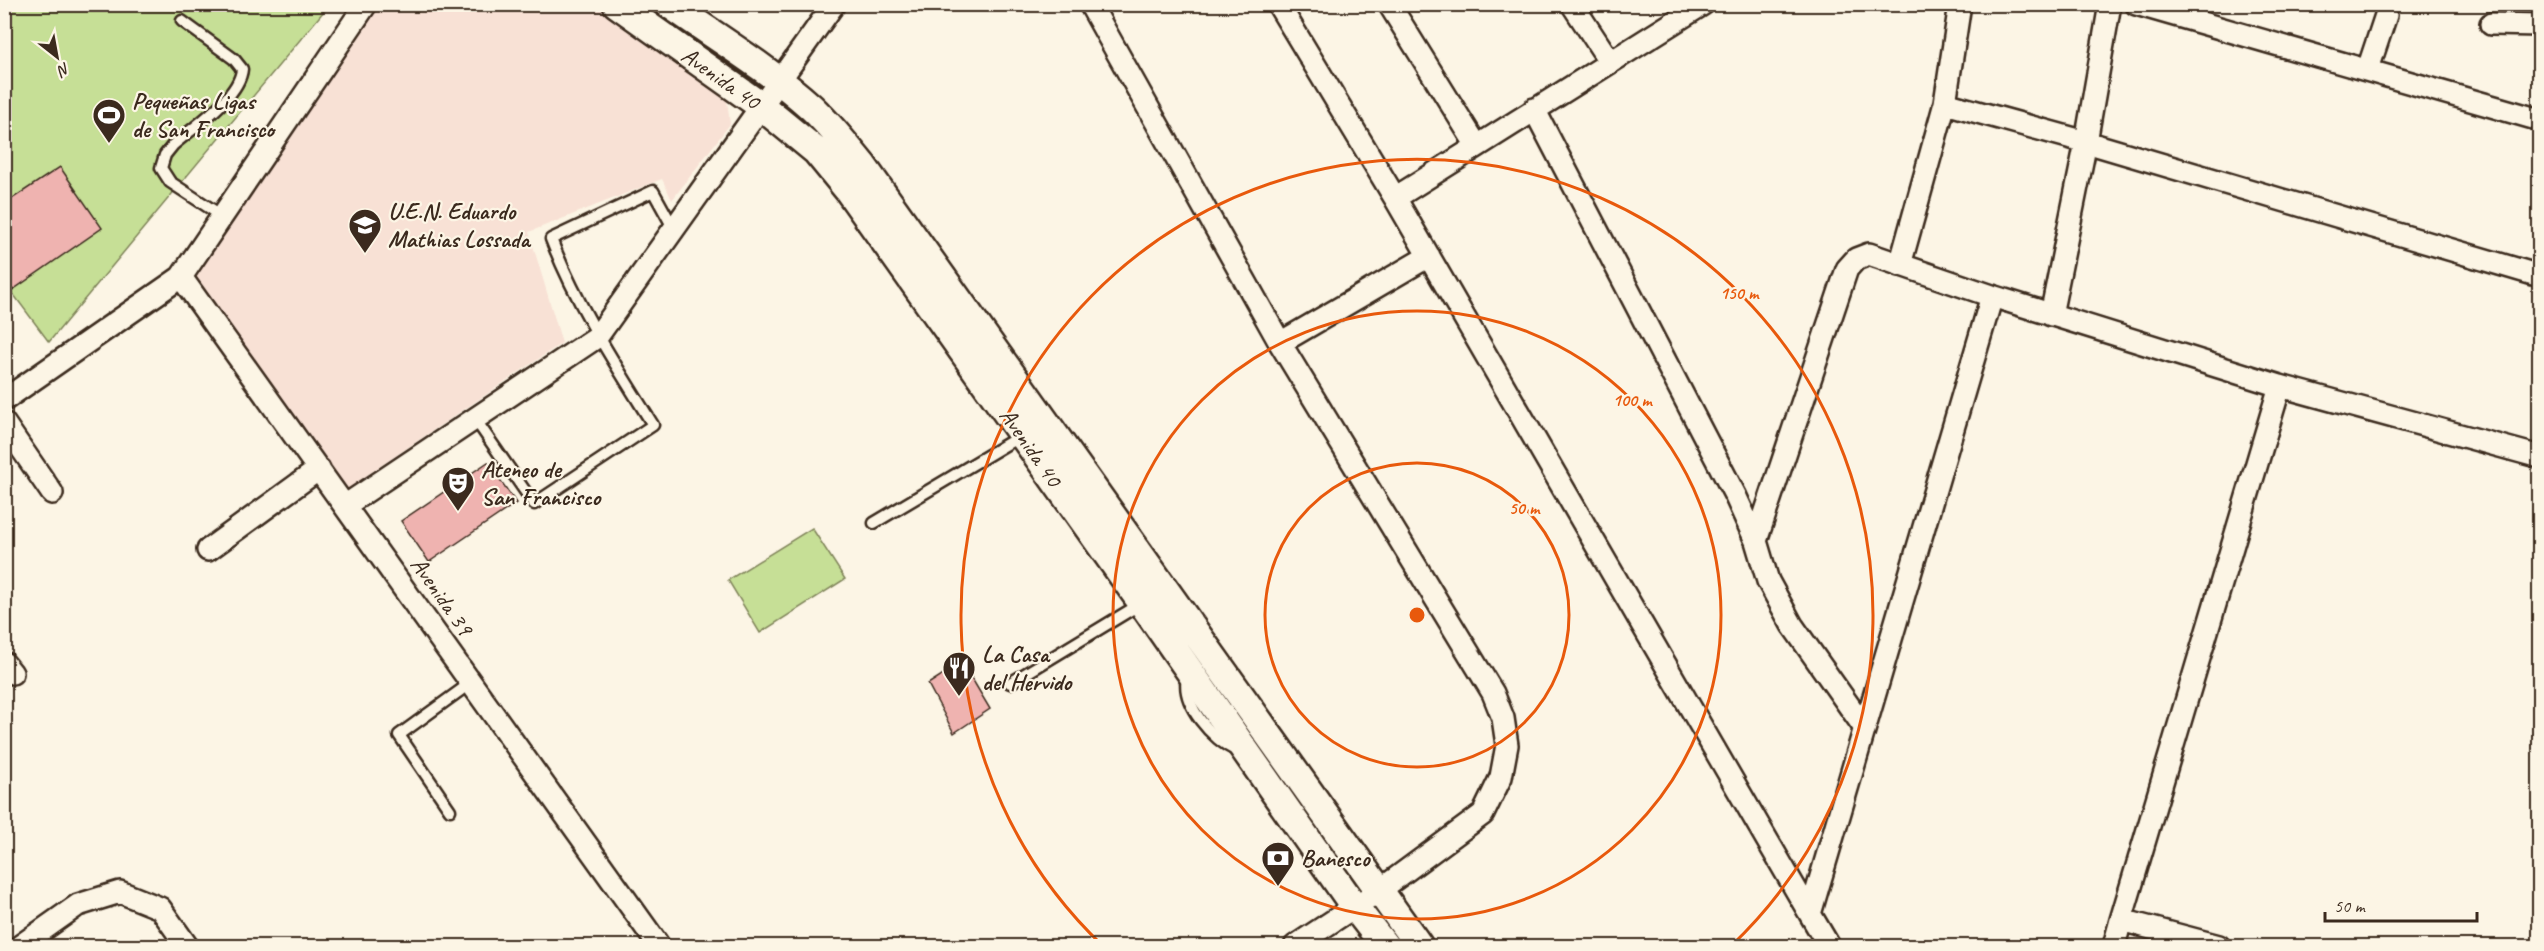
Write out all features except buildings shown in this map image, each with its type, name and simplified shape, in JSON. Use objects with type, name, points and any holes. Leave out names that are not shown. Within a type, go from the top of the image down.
[{"type":"street","points":[[4,400],[181,277],[366,4]]},
{"type":"street","name":"Avenida 40","points":[[617,4],[761,106],[816,151],[848,190],[1354,906],[1385,946]]},
{"type":"street","name":"Avenida 40","points":[[669,4],[778,81],[817,113],[863,166],[1419,946]]},
{"type":"street","points":[[346,505],[597,337],[834,4]]},
{"type":"street","points":[[1090,4],[1280,344],[1493,693],[1503,718],[1507,745],[1501,777],[1483,814],[1380,890],[1295,946]]},
{"type":"street","points":[[1278,4],[1429,256],[1829,946]]},
{"type":"street","points":[[1389,4],[1477,146]]},
{"type":"street","points":[[1572,4],[1610,62]]},
{"type":"street","points":[[1395,198],[1703,4]]},
{"type":"street","points":[[1900,265],[1945,103],[1960,4]]},
{"type":"street","points":[[2051,315],[2086,142],[2110,4]]},
{"type":"street","points":[[2136,4],[2540,120]]},
{"type":"street","points":[[2368,69],[2386,15]]},
{"type":"street","points":[[2491,24],[2540,25]]},
{"type":"street","points":[[1945,103],[2086,142],[2540,276]]},
{"type":"street","points":[[1534,110],[1730,484],[1756,541],[1768,581],[1792,625],[1864,727]]},
{"type":"street","points":[[1756,541],[1847,269],[1856,259],[1869,254],[2051,315],[2280,386],[2540,457]]},
{"type":"street","points":[[1280,344],[1429,256]]},
{"type":"street","name":"Avenida 39","points":[[181,277],[659,946]]},
{"type":"street","points":[[1810,914],[1992,296]]},
{"type":"street","points":[[2114,946],[2280,386]]},
{"type":"street","points":[[4,423],[52,493]]},
{"type":"street","points":[[208,550],[319,469]]},
{"type":"street","points":[[20,946],[78,905],[120,892],[160,908],[187,946]]},
{"type":"street","points":[[2121,920],[2219,946]]},
{"type":"lane","points":[[182,21],[234,59],[242,69],[241,79],[232,93],[173,145],[165,155],[161,168],[170,182],[222,216]]},
{"type":"lane","points":[[475,419],[534,504],[653,425],[597,337],[567,280],[551,239],[653,191],[674,229]]},
{"type":"lane","points":[[874,523],[1023,435]]},
{"type":"lane","points":[[1010,683],[1142,603]]},
{"type":"lane","points":[[450,810],[399,735],[472,682]]},
{"type":"shaded area","name":"U.E.N. Eduardo Mathias Lossada","points":[[366,5],[607,5],[726,93],[730,124],[672,200],[662,179],[529,232],[562,343],[360,480],[338,502],[181,277]]},
{"type":"green space","name":"Pequeñas Ligas de San Francisco","points":[[5,5],[329,5],[49,342],[5,283]]},
{"type":"green space","points":[[812,528],[845,579],[760,633],[728,580]]},
{"type":"place","name":"Pequeñas Ligas de San Francisco","points":[[109,144]]},
{"type":"place","name":"U.E.N. Eduardo Mathias Lossada","points":[[365,254]]},
{"type":"place","name":"Ateneo de San Francisco","points":[[458,512]]},
{"type":"place","name":"La Casa del Hervido","points":[[959,697]]},
{"type":"place","name":"Banesco","points":[[1278,887]]}]
